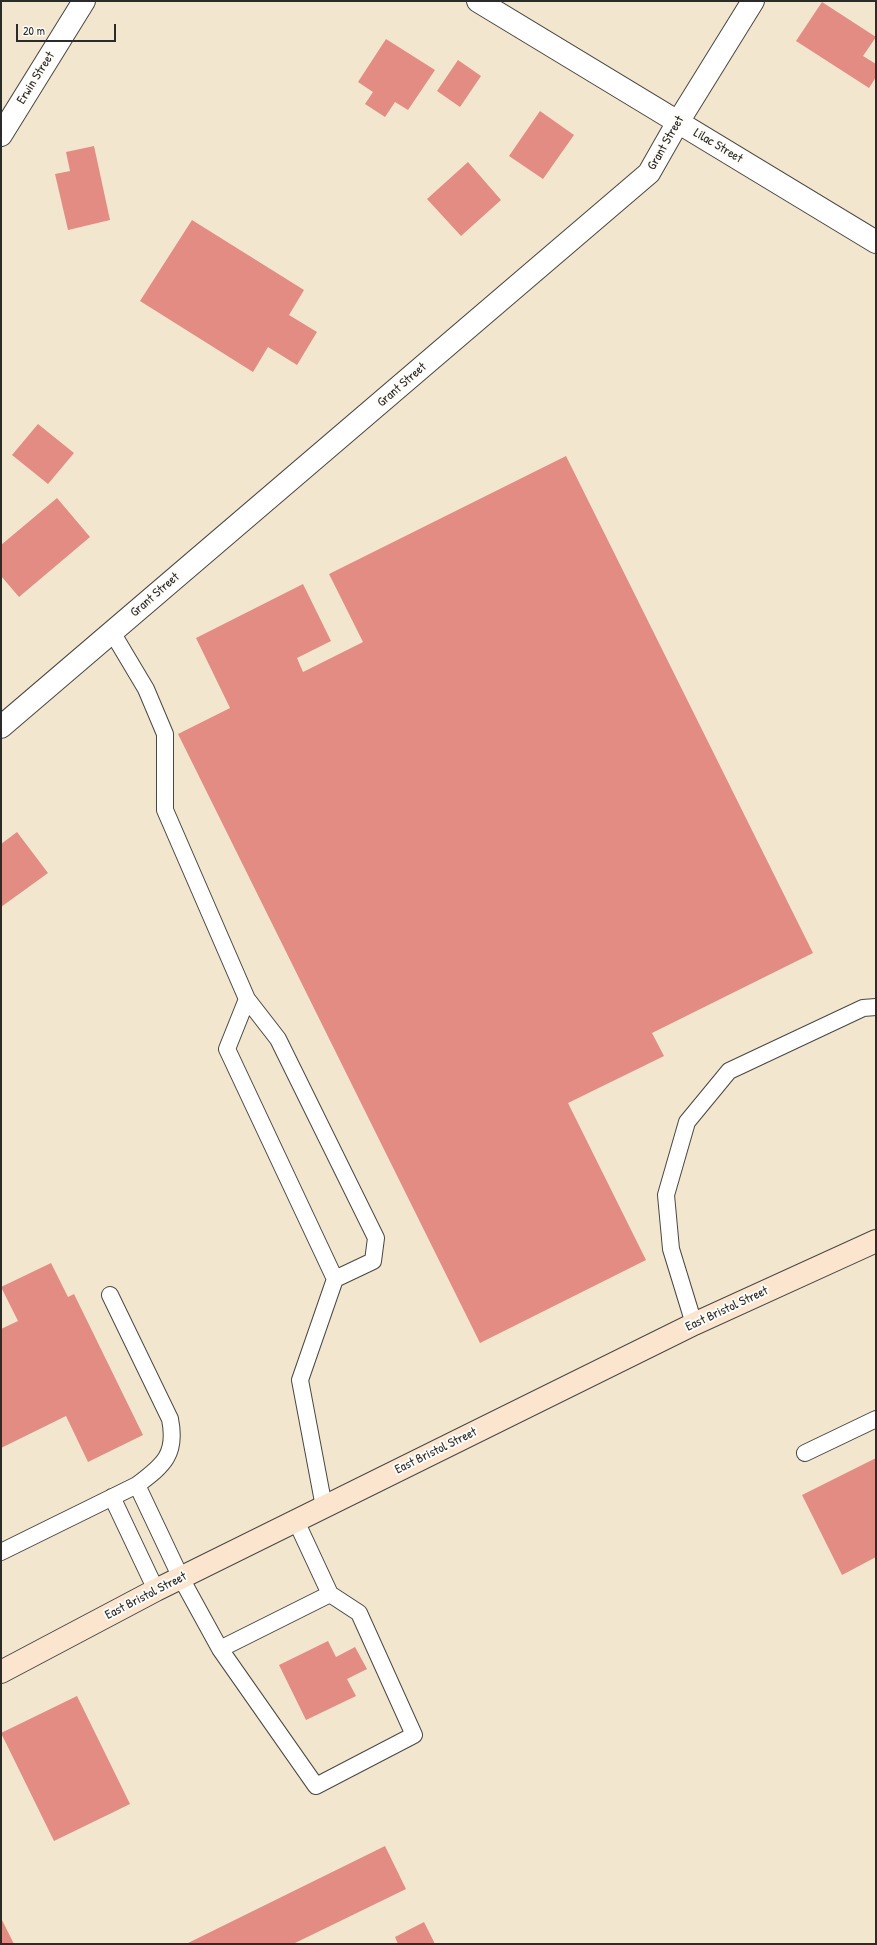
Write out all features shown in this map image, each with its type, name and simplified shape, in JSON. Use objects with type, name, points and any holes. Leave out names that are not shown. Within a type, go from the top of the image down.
[{"type":"main road","name":"East Bristol Street","points":[[1,1672],[156,1590],[694,1324],[876,1241]]},
{"type":"street","name":"Erwin Street","points":[[1,134],[84,1]]},
{"type":"street","name":"Lilac Street","points":[[478,1],[876,242]]},
{"type":"street","name":"Grant Street","points":[[1,727],[649,173],[678,122],[753,1]]},
{"type":"lane","points":[[112,632],[146,689],[165,734],[165,810],[247,998],[278,1039],[376,1238],[372,1261],[335,1279]]},
{"type":"lane","points":[[247,998],[227,1049],[335,1279],[300,1380],[324,1507]]},
{"type":"lane","points":[[694,1324],[671,1249],[666,1195],[688,1122],[729,1072],[863,1008],[876,1007]]},
{"type":"lane","points":[[1,1552],[137,1486],[153,1473],[170,1454],[173,1435],[170,1419],[110,1295]]},
{"type":"lane","points":[[805,1453],[876,1419]]},
{"type":"lane","points":[[137,1486],[181,1578],[220,1649],[316,1786],[414,1735],[359,1613],[330,1594],[296,1521]]},
{"type":"lane","points":[[112,1497],[156,1590]]},
{"type":"lane","points":[[220,1649],[330,1594]]},
{"type":"building","points":[[822,2],[876,37],[863,56],[876,64],[876,77],[869,88],[796,41]]},
{"type":"building","points":[[386,39],[435,70],[408,110],[395,102],[385,117],[365,104],[373,92],[358,82]]},
{"type":"building","points":[[458,60],[481,76],[460,107],[437,91]]},
{"type":"building","points":[[540,111],[574,135],[543,179],[509,156]]},
{"type":"building","points":[[94,146],[110,220],[68,230],[55,174],[70,171],[66,152]]},
{"type":"building","points":[[468,162],[501,200],[461,236],[427,199]]},
{"type":"building","points":[[192,220],[304,290],[289,315],[317,332],[297,365],[268,347],[253,372],[140,301]]},
{"type":"building","points":[[38,424],[74,453],[48,484],[12,455]]},
{"type":"building","points":[[566,456],[813,953],[652,1033],[664,1056],[568,1103],[646,1260],[480,1343],[178,734],[230,708],[196,638],[303,584],[331,641],[297,658],[303,672],[363,642],[329,574]]},
{"type":"building","points":[[57,498],[90,537],[19,597],[1,576],[1,545]]},
{"type":"building","points":[[17,832],[48,873],[1,907],[1,844]]},
{"type":"building","points":[[51,1263],[68,1297],[74,1294],[143,1435],[88,1462],[66,1416],[1,1448],[1,1329],[18,1321],[1,1287]]},
{"type":"building","points":[[876,1458],[876,1557],[842,1575],[802,1495]]},
{"type":"building","points":[[328,1641],[336,1657],[355,1647],[367,1669],[347,1679],[356,1696],[306,1720],[279,1665]]},
{"type":"building","points":[[77,1696],[130,1804],[54,1841],[1,1733]]},
{"type":"building","points":[[385,1846],[406,1889],[293,1944],[186,1944]]},
{"type":"building","points":[[1,1918],[14,1944],[1,1944]]},
{"type":"building","points":[[424,1922],[435,1944],[398,1944],[395,1937]]}]
